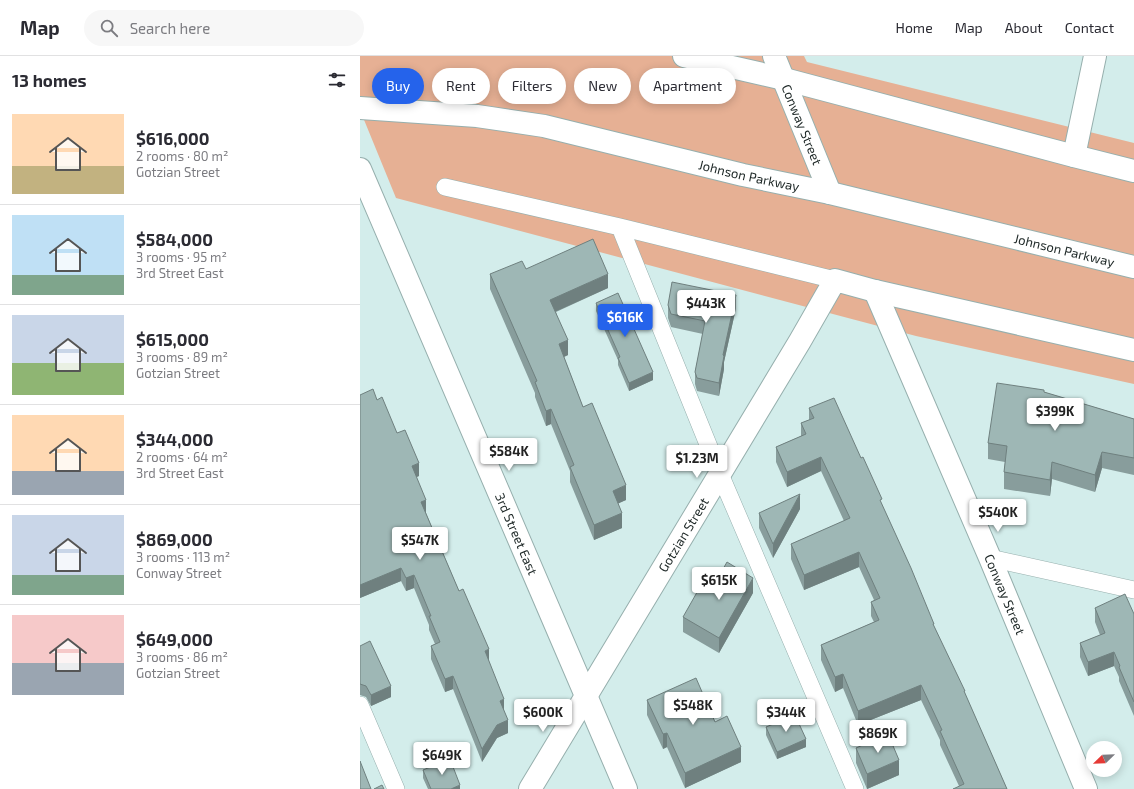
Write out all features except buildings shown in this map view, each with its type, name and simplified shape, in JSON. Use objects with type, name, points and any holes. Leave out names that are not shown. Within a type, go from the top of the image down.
[{"type":"street","points":[[684,56],[784,79],[1134,171]]},
{"type":"street","name":"Conway Street","points":[[774,56],[830,194]]},
{"type":"street","points":[[1074,156],[1095,56]]},
{"type":"street","name":"Johnson Parkway","points":[[360,108],[477,116],[544,126],[1134,267]]},
{"type":"street","name":"3rd Street East","points":[[360,169],[626,789]]},
{"type":"street","points":[[835,280],[875,291],[1134,350]]},
{"type":"street","name":"Gotzian Street","points":[[530,789],[800,341],[835,280]]},
{"type":"street","name":"Conway Street","points":[[875,291],[990,558],[1086,789]]},
{"type":"lane","points":[[445,187],[620,227],[835,280]]},
{"type":"lane","points":[[620,227],[720,474],[854,789]]},
{"type":"lane","points":[[990,558],[1134,590]]},
{"type":"lane","points":[[360,705],[396,789]]},
{"type":"shaded area","points":[[360,56],[804,56],[807,62],[1134,143],[1134,384],[916,336],[396,198],[360,110]]}]
